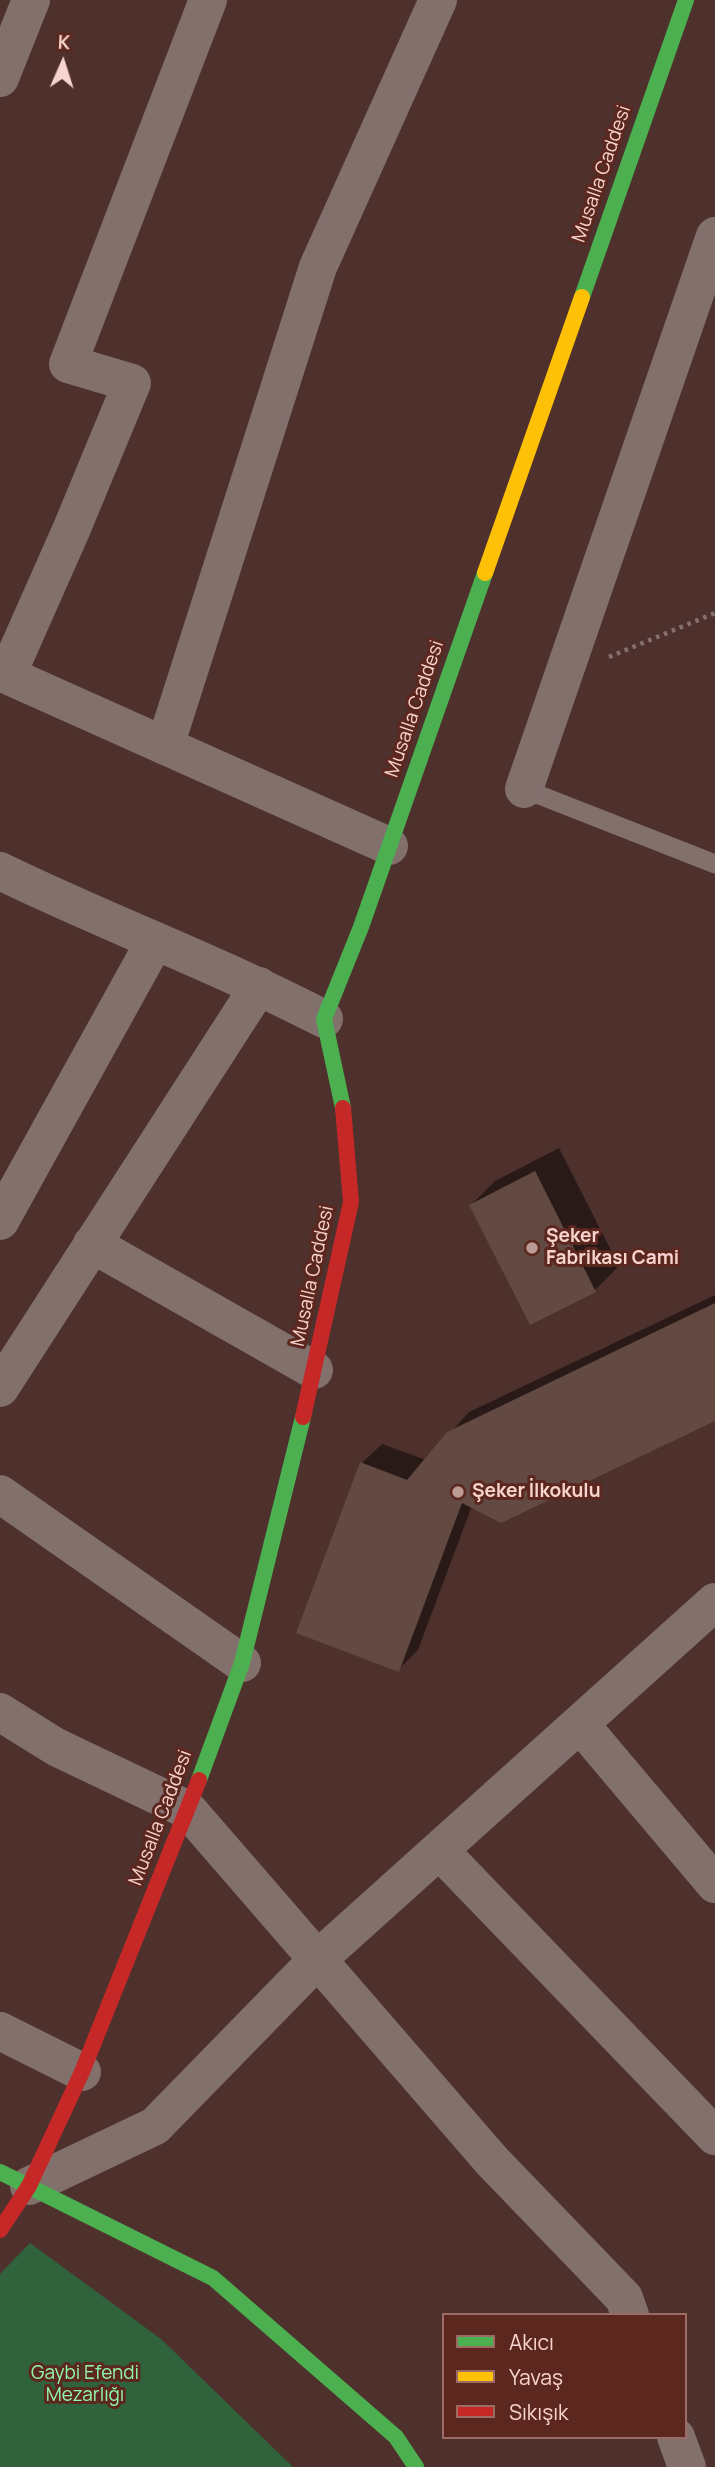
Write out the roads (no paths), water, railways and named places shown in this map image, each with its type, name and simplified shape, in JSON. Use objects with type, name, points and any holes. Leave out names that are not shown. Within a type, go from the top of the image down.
[{"type":"street","points":[[0,78],[31,0]]},
{"type":"street","points":[[208,0],[68,364],[132,383],[72,528],[3,673],[389,846]]},
{"type":"street","points":[[165,746],[318,267],[438,0]]},
{"type":"street","name":"Musalla Caddesi","points":[[0,2230],[14,2179],[82,2073],[188,1810],[242,1663],[314,1370],[351,1202],[342,1098],[324,1019],[361,927],[686,0]]},
{"type":"street","points":[[524,789],[715,236]]},
{"type":"street","points":[[0,871],[57,899],[259,985],[324,1019]]},
{"type":"street","points":[[0,1221],[155,940]]},
{"type":"street","points":[[0,1388],[259,985]]},
{"type":"street","points":[[92,1244],[314,1370]]},
{"type":"street","points":[[0,1494],[242,1663]]},
{"type":"street","points":[[14,2179],[155,2126],[318,1959],[715,1602]]},
{"type":"street","points":[[0,1712],[55,1747],[188,1810],[492,2161],[624,2298],[629,2313]]},
{"type":"street","points":[[580,1724],[703,1845],[715,1884]]},
{"type":"street","points":[[439,1850],[715,2136]]},
{"type":"street","points":[[0,2031],[82,2073]]},
{"type":"street","points":[[14,2179],[213,2278],[396,2437],[416,2467]]},
{"type":"street","points":[[677,2439],[687,2467]]},
{"type":"lane","points":[[524,789],[715,864]]},
{"type":"place","name":"Şeker Fabrikası Cami","points":[[532,1248]]},
{"type":"place","name":"Şeker İlkokulu","points":[[458,1492]]},
{"type":"park label","name":"Gaybi Efendi Mezarlığı","points":[[85,2385]]}]
